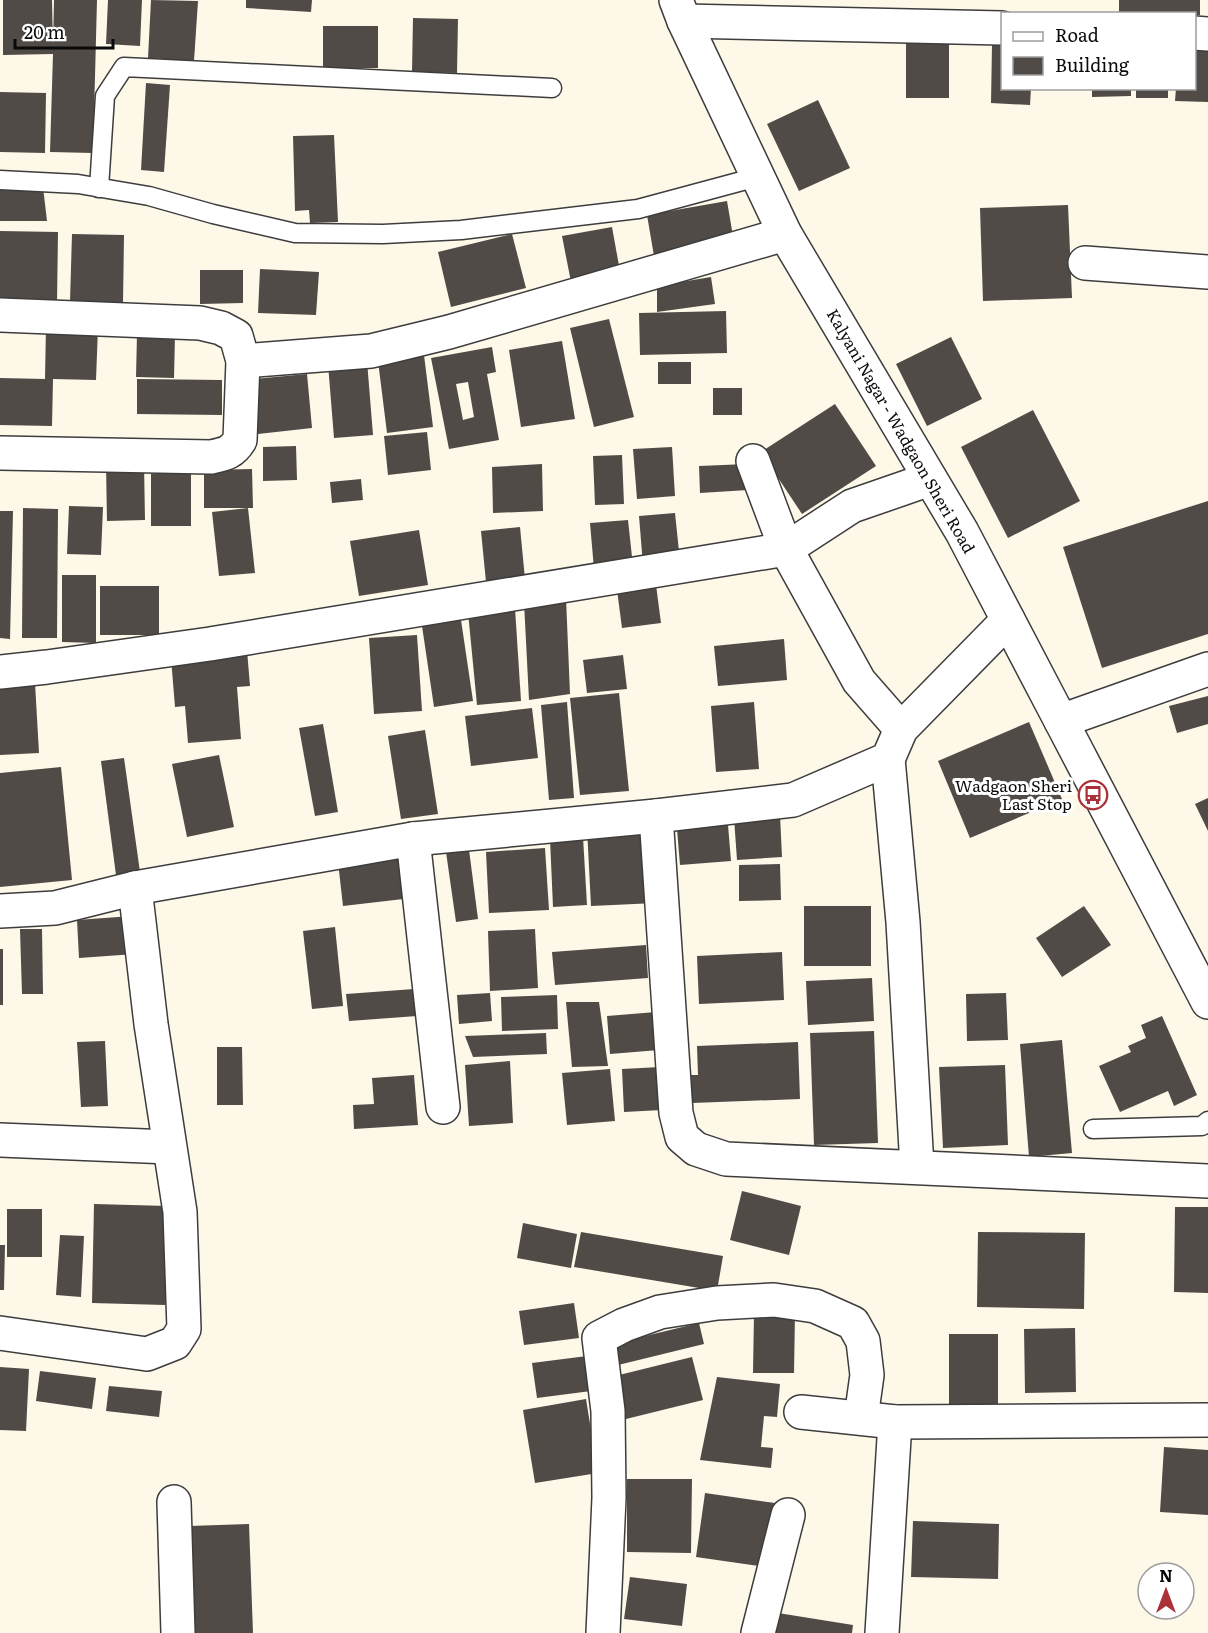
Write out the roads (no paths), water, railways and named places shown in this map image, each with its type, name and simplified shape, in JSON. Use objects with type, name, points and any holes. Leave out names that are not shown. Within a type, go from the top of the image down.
[{"type":"street","points":[[680,10],[1001,28]]},
{"type":"street","name":"Kalyani Nagar - Wadgaon Sheri Road","points":[[680,10],[785,234],[962,532],[1208,1002]]},
{"type":"street","points":[[243,361],[371,351],[449,332],[785,234]]},
{"type":"street","points":[[1085,263],[1208,272]]},
{"type":"street","points":[[0,315],[200,323],[220,328],[236,336],[243,361],[240,440],[234,449],[226,454],[211,457],[0,453]]},
{"type":"street","points":[[753,461],[786,549],[858,681],[901,729]]},
{"type":"street","points":[[0,672],[210,644],[786,549],[852,506],[930,479]]},
{"type":"street","points":[[917,1167],[903,922],[888,759],[901,729],[1008,620]]},
{"type":"street","points":[[1061,721],[1208,669]]},
{"type":"street","points":[[0,911],[54,908],[135,888],[413,839],[656,816],[792,800],[888,759]]},
{"type":"street","points":[[656,816],[676,1113],[682,1137],[696,1149],[726,1159],[1208,1181]]},
{"type":"street","points":[[413,839],[443,1107]]},
{"type":"street","points":[[0,1333],[147,1354],[175,1342],[184,1329],[180,1212],[169,1147],[135,888]]},
{"type":"street","points":[[0,1140],[169,1147]]},
{"type":"street","points":[[603,1633],[609,1498],[608,1411],[599,1338],[624,1325],[660,1312],[717,1303],[774,1300],[815,1306],[853,1323],[863,1341],[867,1375],[861,1418]]},
{"type":"street","points":[[801,1412],[895,1422],[1208,1420]]},
{"type":"street","points":[[882,1633],[895,1422]]},
{"type":"street","points":[[174,1502],[178,1633]]},
{"type":"street","points":[[758,1633],[788,1515]]},
{"type":"lane","points":[[99,188],[105,96],[124,67],[552,88]]},
{"type":"lane","points":[[0,180],[78,184],[149,196],[213,214],[295,232],[383,234],[461,230],[638,209],[757,177]]},
{"type":"lane","points":[[1093,1129],[1202,1126],[1208,1121]]},
{"type":"place","name":"Wadgaon Sheri Last Stop","points":[[1093,795]]}]
